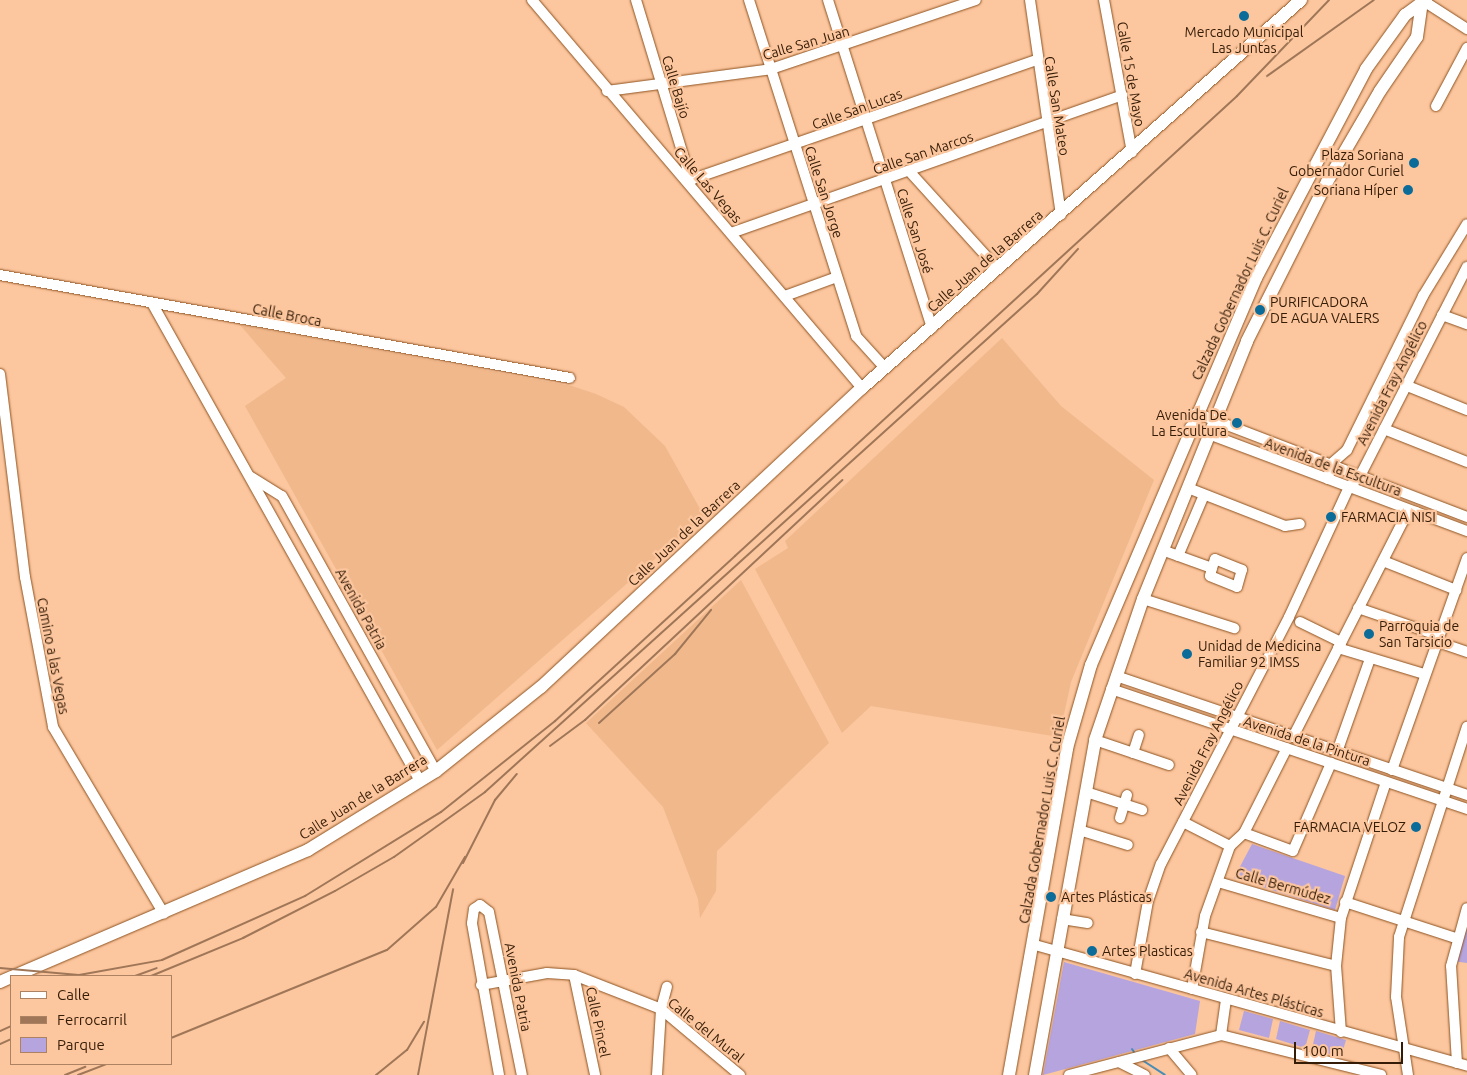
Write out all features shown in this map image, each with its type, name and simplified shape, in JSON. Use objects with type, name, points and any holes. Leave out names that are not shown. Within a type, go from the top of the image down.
[{"type":"main road","name":"Calle Juan de la Barrera","points":[[18,975],[164,914],[308,850],[436,771],[541,687],[862,388],[1061,215],[1301,0]]},
{"type":"main road","name":"Calzada Gobernador Luis C. Curiel","points":[[1009,1075],[1080,699],[1196,413],[1298,194],[1381,48],[1405,15],[1423,1]]},
{"type":"main road","points":[[1035,1075],[1095,740],[1111,688],[1143,599],[1247,342],[1316,203],[1420,31],[1423,1]]},
{"type":"main road","points":[[1381,48],[1400,62]]},
{"type":"main road","points":[[1298,194],[1316,203]]},
{"type":"street","name":"Calle Las Vegas","points":[[532,0],[608,91],[689,181],[862,388]]},
{"type":"street","name":"Calle Bajío","points":[[636,0],[689,181]]},
{"type":"street","name":"Calle San Jorge","points":[[749,0],[856,336],[885,368]]},
{"type":"street","name":"Calle San José","points":[[828,0],[932,328]]},
{"type":"street","name":"Calle San Juan","points":[[608,91],[771,69],[843,47],[976,0]]},
{"type":"street","name":"Calle San Mateo","points":[[1030,0],[1036,60],[1061,215]]},
{"type":"street","name":"Calle 15 de Mayo","points":[[1104,0],[1132,152]]},
{"type":"street","points":[[1423,1],[1467,29]]},
{"type":"street","points":[[1436,106],[1467,48]]},
{"type":"street","name":"Calle San Lucas","points":[[689,181],[795,146],[1036,60]]},
{"type":"street","name":"Calle San Marcos","points":[[732,233],[1046,124],[1122,95]]},
{"type":"street","points":[[910,172],[998,269]]},
{"type":"street","name":"Avenida Fray Angélico","points":[[1331,464],[1347,450],[1416,308],[1467,224]]},
{"type":"street","name":"Avenida Fray Angélico","points":[[1135,974],[1148,901],[1183,822],[1231,731],[1349,487],[1360,476],[1405,385],[1465,273]]},
{"type":"street","name":"Calle Broca","points":[[0,275],[570,378]]},
{"type":"street","points":[[785,296],[837,277]]},
{"type":"street","points":[[152,303],[420,781]]},
{"type":"street","points":[[1442,315],[1467,324]]},
{"type":"street","name":"Camino a las Vegas","points":[[0,374],[25,577],[52,727],[164,914]]},
{"type":"street","points":[[1405,385],[1467,410]]},
{"type":"street","name":"Avenida de la Escultura","points":[[1196,413],[1467,517]]},
{"type":"street","name":"Avenida de la Escultura","points":[[1190,427],[1209,436],[1464,530]]},
{"type":"street","points":[[1384,429],[1467,462]]},
{"type":"street","points":[[1328,479],[1331,464]]},
{"type":"street","name":"Avenida Patria","points":[[248,476],[282,496],[436,771]]},
{"type":"street","points":[[1188,488],[1285,526],[1300,524]]},
{"type":"street","points":[[1178,556],[1204,495]]},
{"type":"street","points":[[1400,506],[1403,521]]},
{"type":"street","points":[[1293,737],[1403,521],[1416,512]]},
{"type":"street","points":[[1464,530],[1467,542]]},
{"type":"street","points":[[1162,550],[1212,568],[1210,576],[1237,586],[1240,578]]},
{"type":"street","points":[[1392,770],[1436,638],[1467,558]]},
{"type":"street","points":[[1383,560],[1456,590]]},
{"type":"street","points":[[1143,599],[1234,628]]},
{"type":"street","points":[[1358,608],[1467,652]]},
{"type":"street","points":[[1300,622],[1340,645],[1374,661],[1424,674]]},
{"type":"street","points":[[1337,752],[1374,661]]},
{"type":"street","name":"Avenida de la Pintura","points":[[1116,676],[1467,795]]},
{"type":"street","name":"Avenida de la Pintura","points":[[1111,688],[1231,731],[1287,748],[1467,810]]},
{"type":"street","points":[[1408,1075],[1406,1050],[1396,997],[1402,920],[1467,728]]},
{"type":"street","points":[[1133,753],[1139,735]]},
{"type":"street","points":[[1095,740],[1169,765]]},
{"type":"street","points":[[1192,989],[1201,932],[1230,846],[1244,832],[1287,748]]},
{"type":"street","points":[[1244,832],[1293,851],[1331,763]]},
{"type":"street","points":[[1341,1032],[1336,966],[1341,918],[1386,782]]},
{"type":"street","points":[[1086,792],[1125,799],[1142,810]]},
{"type":"street","points":[[1120,818],[1125,799]]},
{"type":"street","points":[[1183,822],[1230,846]]},
{"type":"street","points":[[1079,830],[1128,844]]},
{"type":"street","name":"Calle Bermúdez","points":[[1218,882],[1341,918]]},
{"type":"street","points":[[1345,902],[1456,938]]},
{"type":"street","name":"Avenida Patria","points":[[499,1075],[481,985],[472,923],[474,909],[480,905],[489,912],[522,1075]]},
{"type":"street","points":[[1462,1064],[1451,966],[1456,938],[1467,908]]},
{"type":"street","points":[[1062,918],[1088,922]]},
{"type":"street","points":[[1201,932],[1336,966]]},
{"type":"street","name":"Avenida Artes Plásticas","points":[[1035,945],[1192,989],[1226,1001],[1462,1064]]},
{"type":"street","name":"Calle del Mural","points":[[481,985],[554,972],[574,975],[661,1009],[740,1075]]},
{"type":"street","name":"Calle Pincel","points":[[574,975],[595,1075]]},
{"type":"street","points":[[658,1075],[661,1009],[667,987]]},
{"type":"street","points":[[1221,1035],[1226,1001]]},
{"type":"street","points":[[1069,1075],[1221,1035],[1382,1075]]},
{"type":"street","points":[[1169,1048],[1192,1075]]},
{"type":"street","points":[[1119,1062],[1145,1075]]},
{"type":"shaded area","points":[[240,325],[572,386],[596,394],[624,407],[665,446],[704,516],[437,750],[245,406],[286,378]]},
{"type":"shaded area","points":[[1002,338],[1061,406],[1154,480],[1071,682],[1059,737],[871,706],[842,733],[755,569],[788,548],[785,541]]},
{"type":"shaded area","points":[[741,580],[829,743],[717,851],[716,891],[700,918],[698,899],[663,807],[586,723]]},
{"type":"green space","points":[[1252,844],[1345,876],[1335,910],[1234,878]]},
{"type":"green space","points":[[1467,921],[1467,963],[1453,961]]},
{"type":"green space","points":[[1064,962],[1200,1001],[1195,1034],[1043,1075]]},
{"type":"green space","points":[[1244,1011],[1273,1019],[1269,1038],[1239,1030]]},
{"type":"green space","points":[[1280,1021],[1310,1030],[1305,1048],[1276,1039]]},
{"type":"green space","points":[[1316,1031],[1346,1040],[1341,1057],[1312,1049]]},
{"type":"waterway","points":[[1142,1060],[1165,1075]]},
{"type":"railway","points":[[0,968],[79,975],[162,960],[305,896],[441,812],[555,721],[1237,96],[1329,0]]},
{"type":"railway","points":[[1267,76],[1374,0]]},
{"type":"railway","points":[[153,975],[243,938],[335,891],[394,857],[485,792],[1037,294],[1078,249]]},
{"type":"railway","points":[[550,746],[585,720],[842,480]]},
{"type":"railway","points":[[599,723],[675,654],[711,610]]},
{"type":"railway","points":[[463,863],[495,800],[517,774]]},
{"type":"railway","points":[[172,1038],[387,950],[436,907],[465,857]]},
{"type":"railway","points":[[418,1075],[453,889]]},
{"type":"railway","points":[[138,975],[157,968]]},
{"type":"railway","points":[[376,1075],[407,1050],[424,1022]]},
{"type":"railway","points":[[0,1031],[10,1026]]},
{"type":"railway","points":[[0,1044],[10,1039]]},
{"type":"railway","points":[[78,1075],[104,1065]]},
{"type":"railway","points":[[65,1075],[85,1067]]},
{"type":"place","name":"Mercado Municipal Las Juntas","points":[[1244,16]]},
{"type":"place","name":"Plaza Soriana Gobernador Curiel","points":[[1414,163]]},
{"type":"place","name":"Soriana Híper","points":[[1408,190]]},
{"type":"place","name":"PURIFICADORA DE AGUA VALERS","points":[[1260,310]]},
{"type":"place","name":"Avenida De La Escultura","points":[[1237,423]]},
{"type":"place","name":"FARMACIA NISI","points":[[1331,517]]},
{"type":"place","name":"Parroquia de San Tarsicio","points":[[1369,634]]},
{"type":"place","name":"Unidad de Medicina Familiar 92 IMSS","points":[[1187,654]]},
{"type":"place","name":"FARMACIA VELOZ","points":[[1416,827]]},
{"type":"place","name":"Artes Plásticas","points":[[1051,897]]},
{"type":"place","name":"Artes Plasticas","points":[[1092,951]]}]
